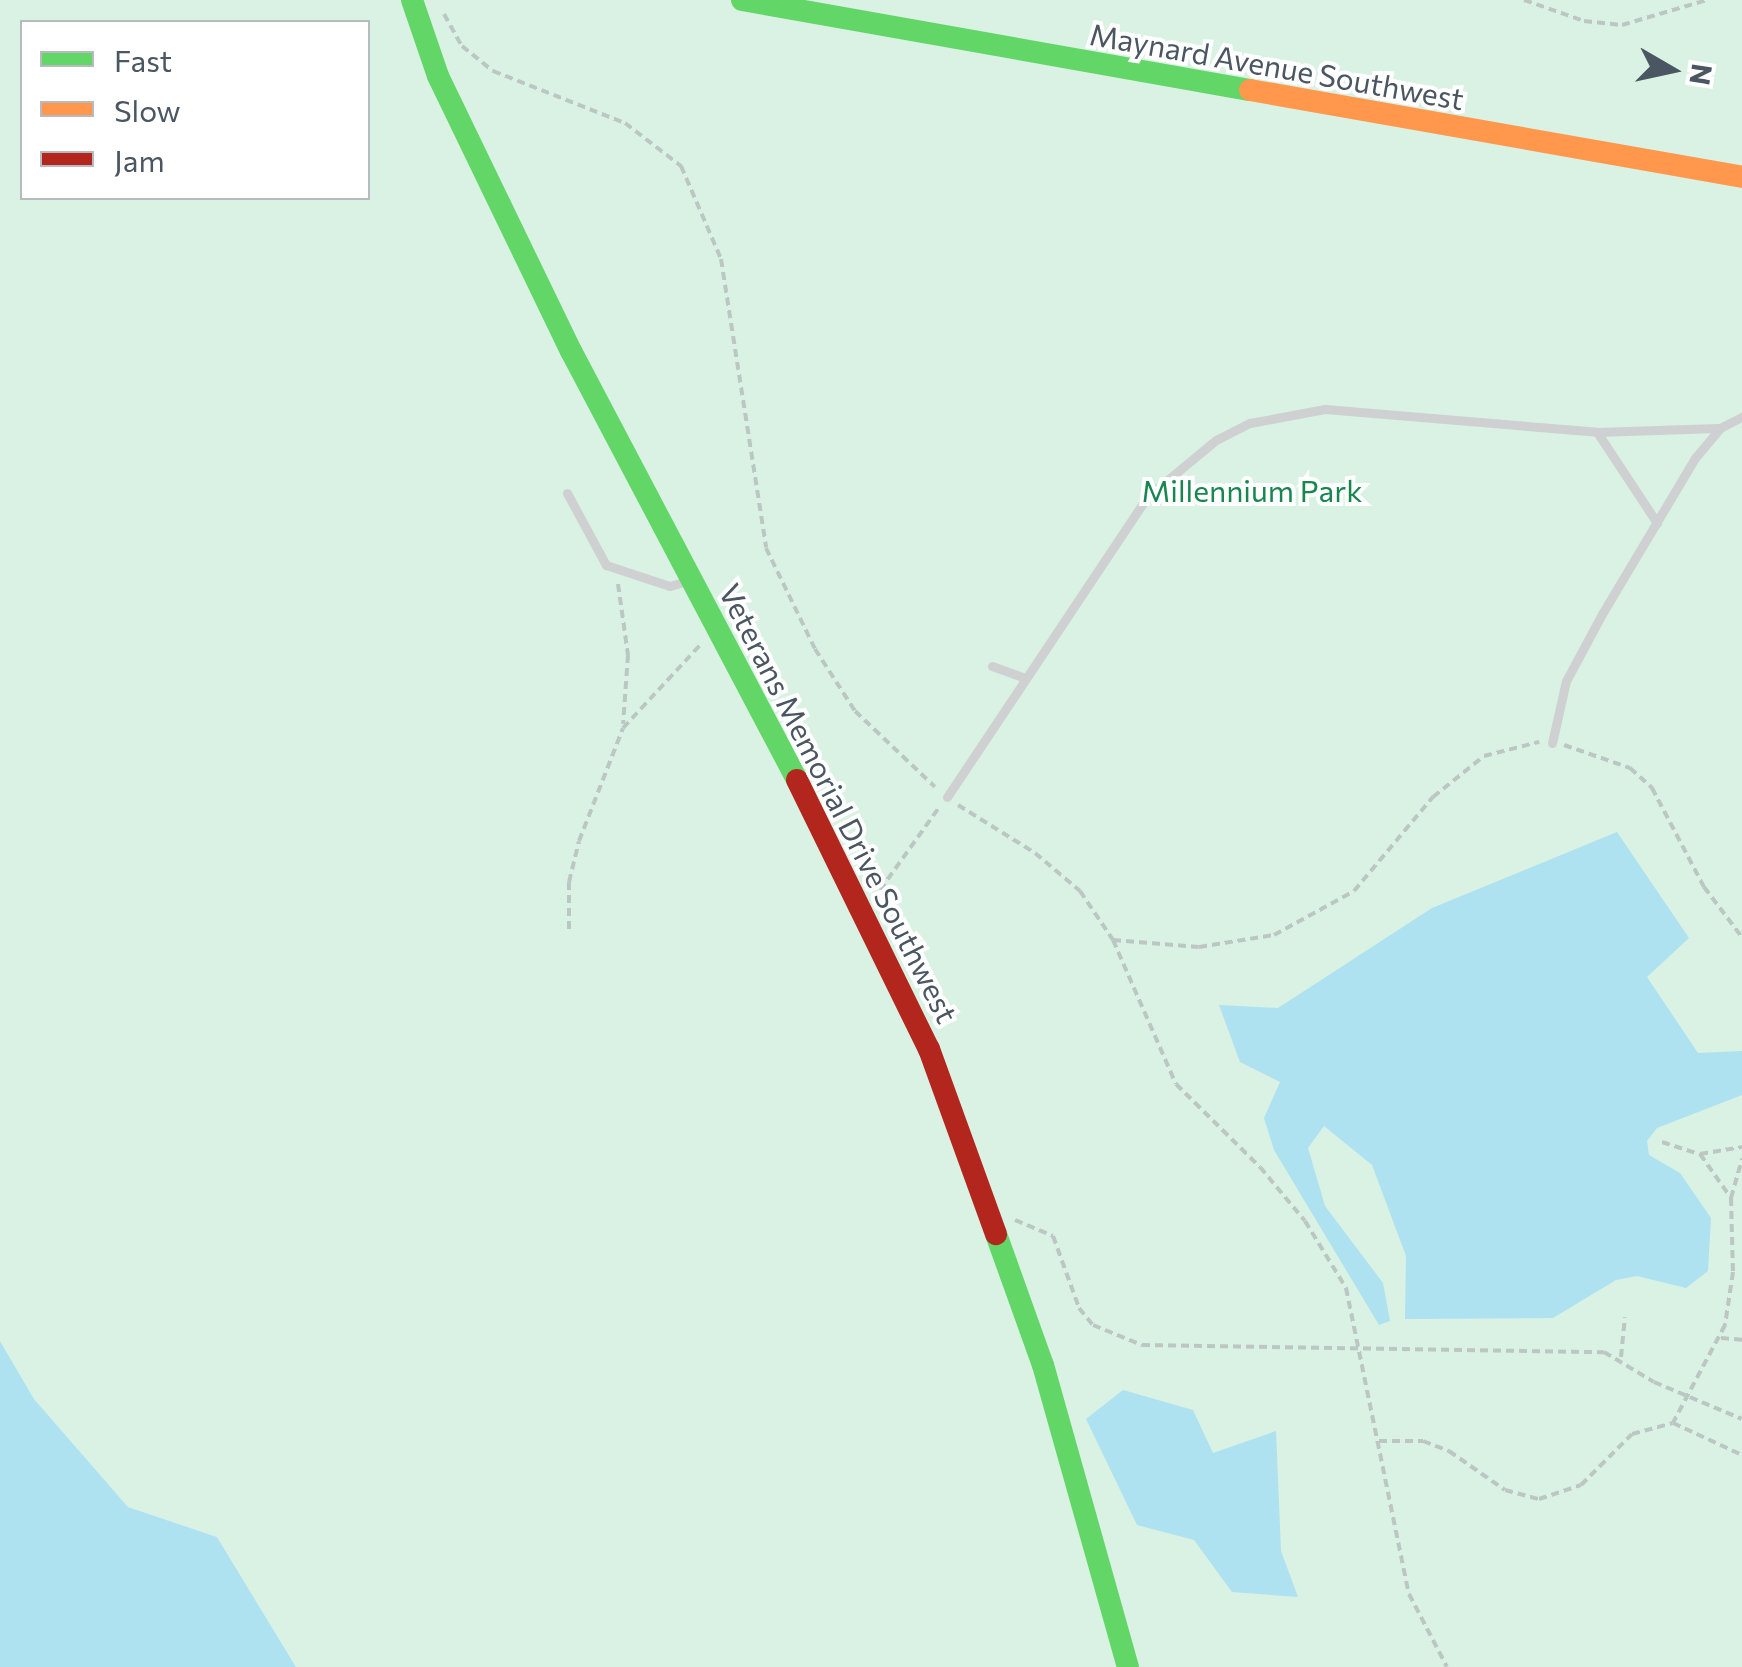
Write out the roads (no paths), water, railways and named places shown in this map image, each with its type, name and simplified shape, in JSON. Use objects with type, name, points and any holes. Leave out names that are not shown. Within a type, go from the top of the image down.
[{"type":"street","name":"Veterans Memorial Drive Southwest","points":[[412,0],[438,76],[571,351],[719,627],[862,906],[929,1049],[1043,1364],[1128,1667]]},
{"type":"street","name":"Maynard Avenue Southwest","points":[[742,0],[1742,177]]},
{"type":"lane","points":[[947,797],[1146,497],[1190,456],[1250,424],[1325,409],[1657,435],[1720,428],[1742,417]]},
{"type":"lane","points":[[1552,743],[1566,681],[1657,523],[1720,428]]},
{"type":"lane","points":[[1597,432],[1657,523]]},
{"type":"lane","points":[[567,492],[606,564],[670,586],[694,580]]},
{"type":"lane","points":[[992,666],[1023,677]]},
{"type":"water","points":[[1617,832],[1689,938],[1647,977],[1698,1053],[1742,1051],[1742,1095],[1657,1128],[1647,1141],[1649,1155],[1680,1173],[1711,1218],[1708,1271],[1686,1288],[1637,1276],[1616,1280],[1553,1318],[1405,1319],[1406,1256],[1372,1165],[1324,1126],[1308,1148],[1325,1206],[1383,1283],[1390,1321],[1379,1325],[1274,1150],[1264,1118],[1280,1082],[1240,1062],[1219,1005],[1278,1008],[1432,908]]},
{"type":"water","points":[[0,1341],[34,1399],[128,1507],[217,1537],[296,1667],[0,1667]]},
{"type":"water","points":[[1123,1390],[1193,1410],[1213,1453],[1276,1431],[1281,1551],[1298,1597],[1232,1592],[1194,1540],[1137,1525],[1086,1419]]},
{"type":"park label","name":"Millennium Park","points":[[1252,490]]}]
